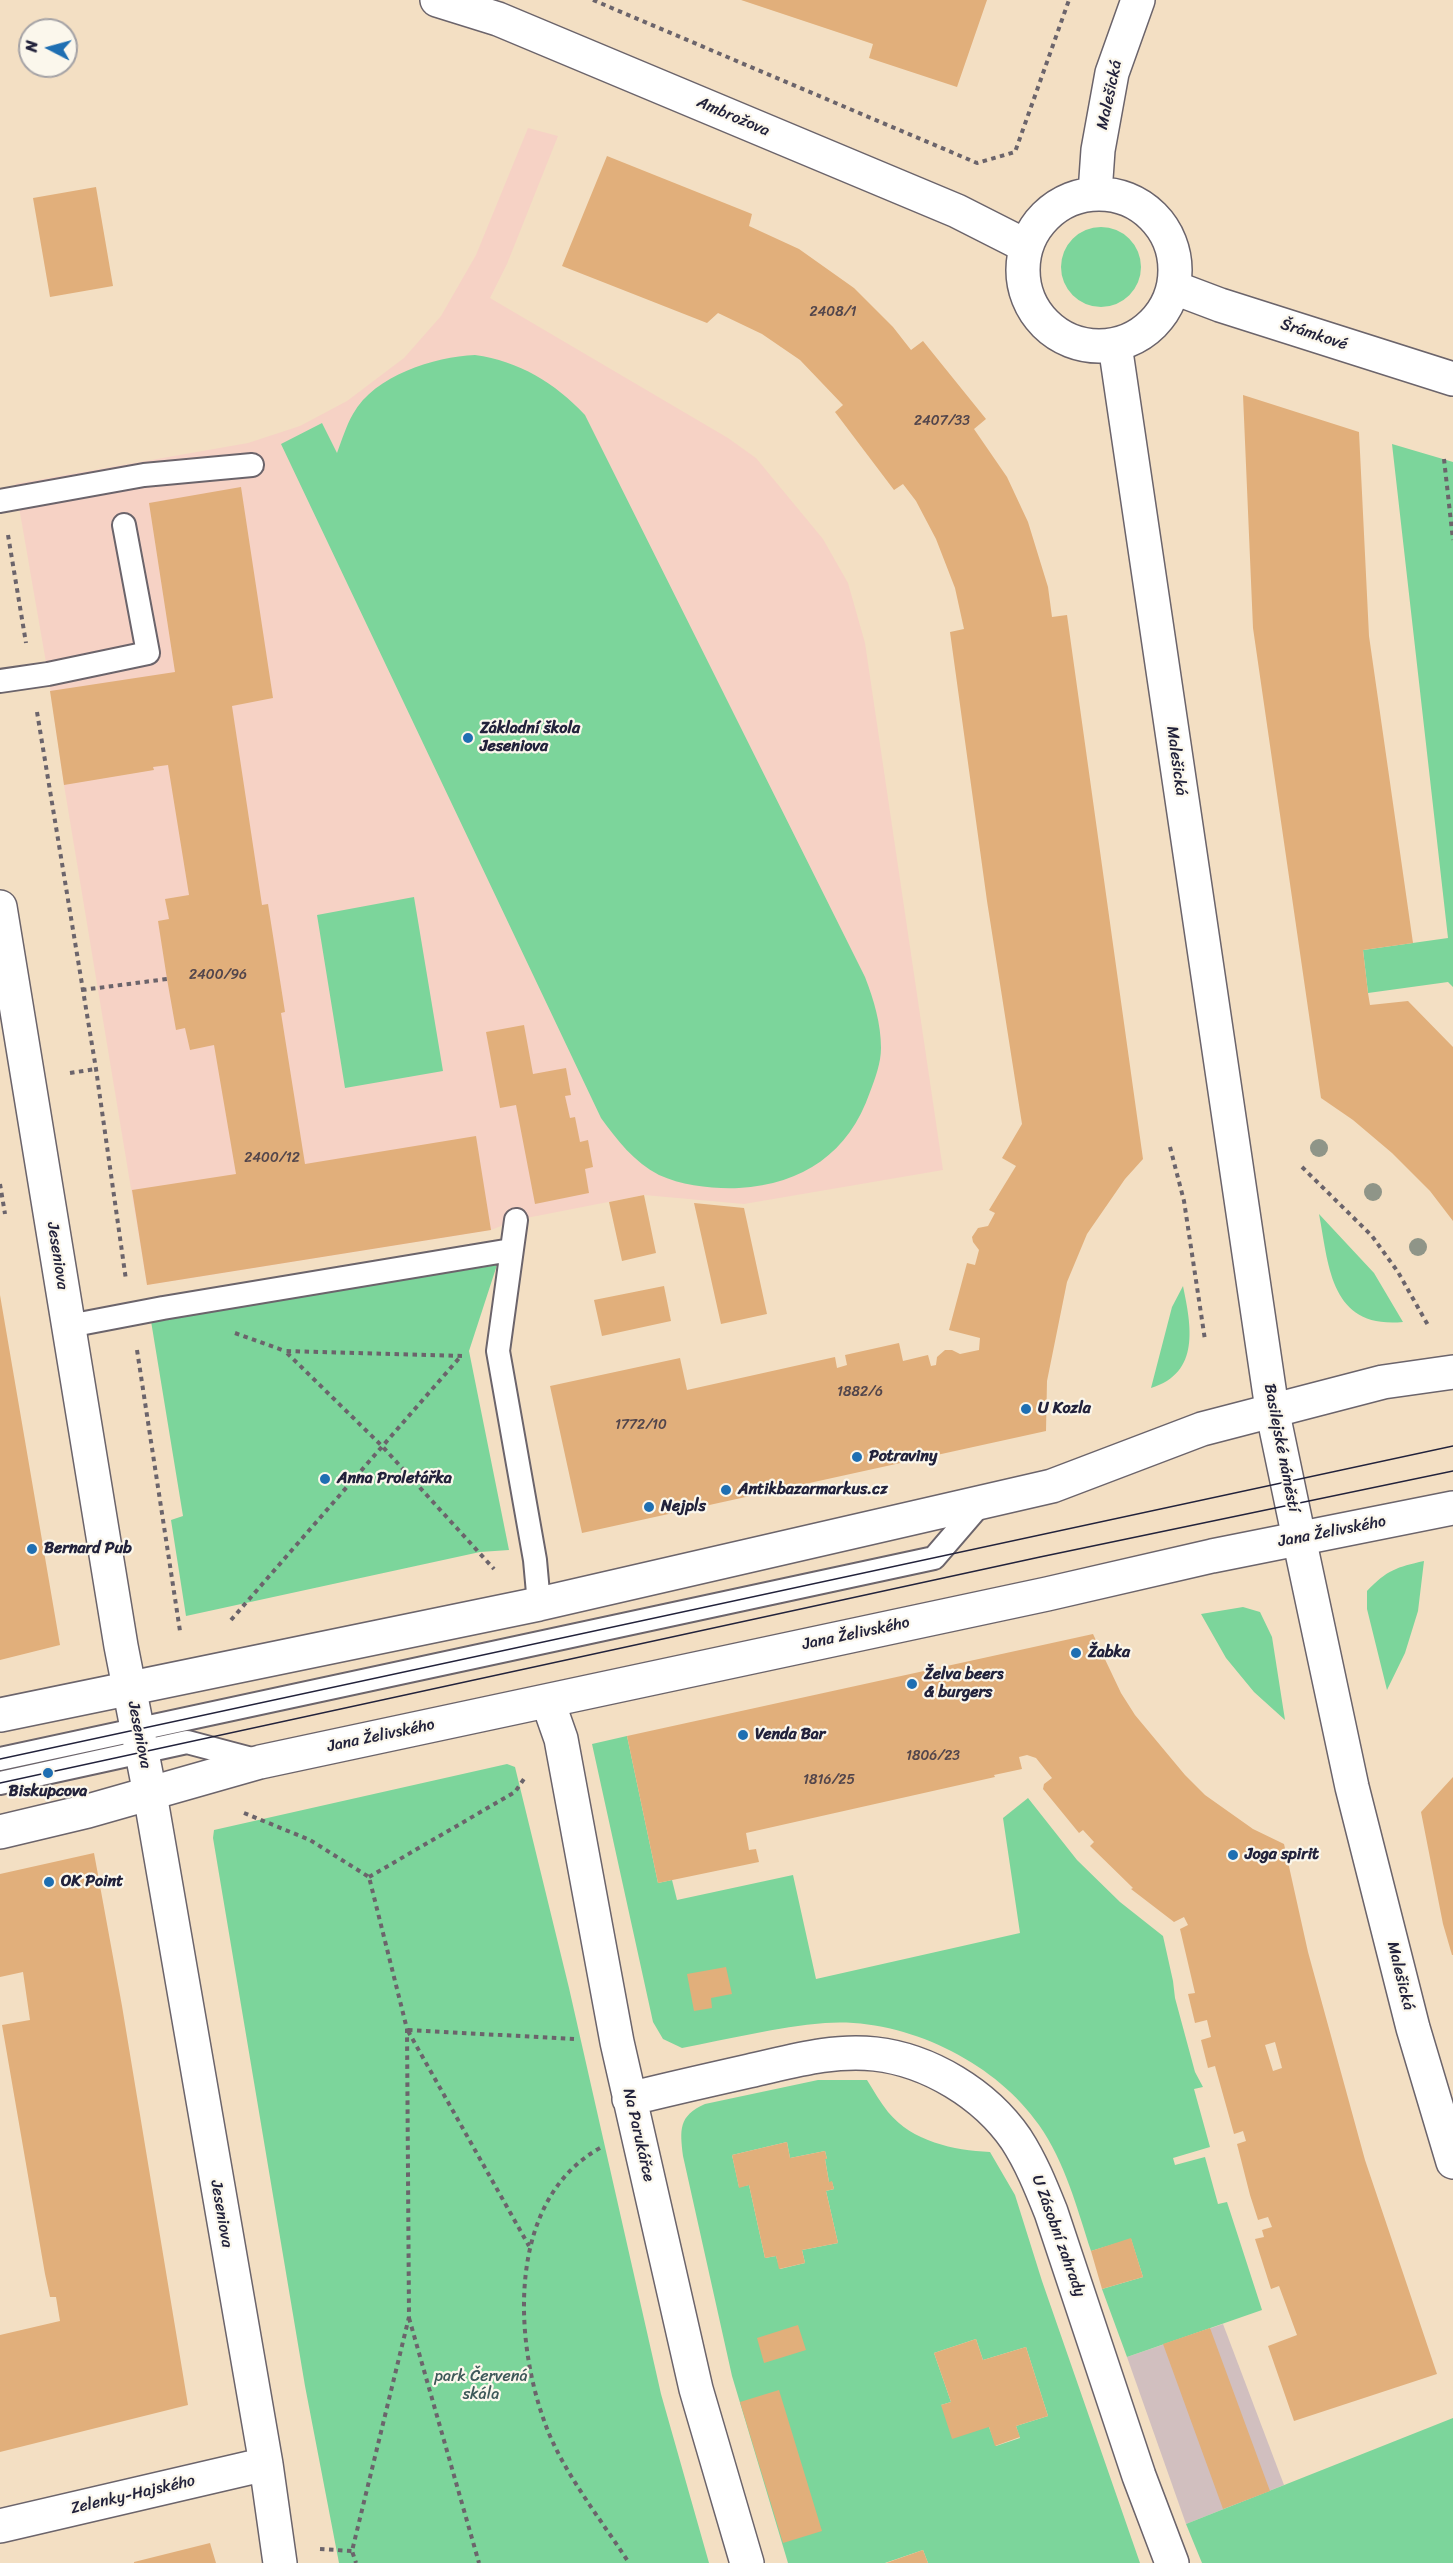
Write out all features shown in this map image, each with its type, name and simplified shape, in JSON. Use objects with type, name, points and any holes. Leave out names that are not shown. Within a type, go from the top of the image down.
[{"type":"street","name":"Ambrožova","points":[[437,0],[500,9],[957,211],[1026,246]]},
{"type":"street","name":"Malešická","points":[[1095,193],[1098,150],[1112,73],[1138,0]]},
{"type":"street","points":[[1095,193],[1123,197],[1147,210],[1165,231],[1175,257],[1175,288],[1167,306],[1154,324],[1136,338],[1115,345],[1088,347],[1063,338],[1041,322],[1027,298],[1022,272],[1026,246],[1036,225],[1054,208],[1073,198],[1095,193]]},
{"type":"street","name":"Šrámkové","points":[[1175,288],[1220,305],[1453,379]]},
{"type":"street","name":"Malešická","points":[[1115,345],[1238,1176]]},
{"type":"street","name":"Jeseniova","points":[[0,907],[139,1741],[266,2464],[280,2563]]},
{"type":"street","name":"Basilejské náměstí","points":[[1238,1176],[1272,1409],[1352,1787]]},
{"type":"street","points":[[0,1715],[539,1604],[1052,1486],[1202,1429],[1272,1409],[1383,1382],[1453,1372]]},
{"type":"street","name":"Jana Želivského","points":[[0,1832],[150,1794],[260,1762],[1453,1508]]},
{"type":"street","name":"Na Parukářce","points":[[548,1702],[561,1739],[616,2042],[696,2389],[747,2563]]},
{"type":"street","name":"Malešická","points":[[1352,1787],[1413,2028],[1453,2162]]},
{"type":"street","name":"U Zásobní zahrady","points":[[629,2099],[786,2062],[832,2055],[875,2054],[910,2062],[941,2074],[987,2105],[1014,2137],[1036,2173],[1139,2476],[1172,2563]]},
{"type":"street","name":"Zelenky-Hajského","points":[[0,2526],[266,2464]]},
{"type":"lane","points":[[1,501],[144,475],[252,465]]},
{"type":"lane","points":[[0,681],[32,677],[148,653],[124,525]]},
{"type":"lane","points":[[516,1220],[498,1351],[535,1560],[539,1604]]},
{"type":"lane","points":[[69,1326],[511,1251]]},
{"type":"lane","name":"Jana Želivského","points":[[0,1783],[139,1741],[934,1558],[983,1501]]},
{"type":"lane","name":"Jana Želivského","points":[[0,1759],[139,1741],[187,1742],[260,1762]]},
{"type":"path","points":[[593,0],[977,163],[1015,152],[1069,0]]},
{"type":"path","points":[[1444,459],[1453,540]]},
{"type":"path","points":[[1,501],[32,677],[82,990],[180,1630]]},
{"type":"path","points":[[82,990],[167,979]]},
{"type":"path","points":[[1170,1147],[1184,1200],[1204,1340]]},
{"type":"path","points":[[1302,1167],[1372,1236],[1398,1272],[1430,1327]]},
{"type":"path","points":[[494,1569],[382,1446],[285,1351],[461,1356],[498,1351]]},
{"type":"path","points":[[231,1620],[461,1356]]},
{"type":"path","points":[[369,1877],[515,1792],[529,1771]]},
{"type":"path","points":[[244,1813],[310,1840],[369,1877],[407,2030],[409,2317],[352,2551],[356,2563]]},
{"type":"path","points":[[407,2030],[616,2042]]},
{"type":"path","points":[[407,2030],[529,2247]]},
{"type":"path","points":[[629,2563],[564,2463],[546,2428],[534,2389],[526,2351],[524,2312],[529,2247],[539,2218],[564,2176],[598,2149],[639,2141]]},
{"type":"path","points":[[409,2317],[479,2563]]},
{"type":"path","points":[[311,2549],[352,2551]]},
{"type":"shaded area","name":"Základní škola Jeseniova","points":[[528,128],[558,136],[507,264],[490,298],[728,438],[756,458],[823,539],[848,583],[865,643],[943,1170],[744,1204],[644,1195],[516,1220],[491,1230],[147,1285],[15,484],[248,443],[300,426],[347,401],[404,358],[441,316],[476,255]]},
{"type":"shaded area","points":[[1223,2324],[1284,2485],[1186,2524],[1127,2357]]},
{"type":"green space","points":[[1101,227],[1116,230],[1129,239],[1138,252],[1141,267],[1138,282],[1129,295],[1116,304],[1101,307],[1086,304],[1073,295],[1064,282],[1061,267],[1064,252],[1073,239],[1086,230]]},
{"type":"green space","points":[[475,355],[507,362],[535,375],[561,393],[585,415],[865,977],[874,1003],[881,1039],[879,1065],[870,1092],[850,1132],[836,1148],[821,1161],[784,1180],[729,1188],[699,1186],[668,1179],[650,1170],[634,1157],[601,1118],[281,444],[322,423],[337,453],[346,428],[363,400],[390,379],[424,364]]},
{"type":"green space","points":[[1392,444],[1453,462],[1453,987],[1448,982],[1368,993],[1363,950],[1448,938]]},
{"type":"green space","points":[[414,897],[443,1071],[345,1088],[317,915]]},
{"type":"green space","points":[[1319,1214],[1374,1273],[1403,1322],[1379,1322],[1360,1315],[1347,1305],[1337,1290],[1331,1273]]},
{"type":"green space","points":[[497,1265],[469,1351],[509,1550],[480,1552],[186,1616],[171,1520],[183,1516],[151,1321]]},
{"type":"green space","points":[[1183,1286],[1190,1331],[1185,1359],[1178,1371],[1167,1381],[1151,1388],[1172,1307]]},
{"type":"green space","points":[[1424,1561],[1418,1611],[1405,1653],[1387,1690],[1367,1609],[1367,1591],[1393,1570]]},
{"type":"green space","points":[[1243,1607],[1260,1612],[1272,1637],[1285,1720],[1254,1692],[1226,1658],[1201,1614]]},
{"type":"green space","points":[[627,1736],[658,1883],[672,1880],[677,1900],[793,1875],[816,1979],[1020,1933],[1003,1818],[1028,1798],[1077,1860],[1120,1902],[1163,1936],[1175,1998],[1195,2072],[1203,2087],[1194,2089],[1210,2147],[1173,2158],[1175,2165],[1205,2157],[1218,2204],[1227,2202],[1262,2310],[1127,2357],[1102,2289],[1143,2277],[1131,2239],[1091,2251],[1063,2170],[1039,2125],[998,2081],[973,2063],[945,2048],[885,2027],[855,2023],[825,2023],[789,2027],[682,2048],[663,2039],[653,2022],[592,1744]]},
{"type":"green space","name":"park Červená skála","points":[[507,1764],[515,1767],[569,1988],[661,2394],[709,2563],[339,2563],[305,2386],[213,1838],[214,1830]]},
{"type":"green space","points":[[818,2080],[867,2080],[888,2112],[909,2131],[948,2146],[990,2152],[1015,2195],[1042,2281],[1140,2563],[928,2563],[923,2550],[885,2563],[788,2563],[732,2376],[683,2156],[681,2139],[685,2119],[705,2104]],"holes":[[[787,2142],[790,2158],[825,2151],[829,2182],[832,2182],[834,2189],[826,2191],[838,2243],[802,2250],[805,2263],[780,2269],[776,2256],[765,2258],[749,2185],[739,2187],[732,2155]],[[976,2339],[983,2360],[1026,2347],[1048,2416],[1016,2426],[1020,2438],[996,2446],[989,2427],[941,2405],[951,2402],[934,2353]]]},
{"type":"green space","points":[[1453,2418],[1453,2563],[1202,2563],[1186,2524]]},
{"type":"building","points":[[741,0],[987,0],[957,87],[869,58],[873,44]]},
{"type":"building","points":[[607,156],[752,214],[749,226],[799,249],[854,288],[893,327],[911,350],[923,341],[986,419],[974,429],[1007,477],[1028,522],[1048,587],[1052,617],[1067,615],[1143,1159],[1125,1179],[1087,1234],[1067,1282],[1047,1381],[1046,1431],[582,1533],[550,1386],[680,1358],[687,1390],[835,1357],[837,1368],[847,1365],[845,1355],[899,1343],[903,1361],[928,1355],[931,1366],[936,1365],[937,1357],[945,1350],[952,1350],[960,1354],[979,1350],[980,1338],[949,1330],[967,1263],[975,1265],[979,1250],[972,1237],[978,1228],[988,1226],[995,1213],[989,1210],[1016,1166],[1002,1158],[1022,1124],[987,901],[950,632],[964,629],[955,588],[936,539],[916,501],[903,484],[894,490],[835,412],[843,405],[800,360],[762,334],[718,313],[707,323],[562,266]]},
{"type":"building","points":[[96,187],[113,286],[50,297],[33,198]]},
{"type":"building","points":[[1243,395],[1359,432],[1369,636],[1413,943],[1363,950],[1368,993],[1370,1005],[1408,1001],[1453,1047],[1453,1221],[1430,1191],[1392,1153],[1353,1120],[1321,1098],[1253,628]]},
{"type":"building","points":[[241,487],[273,698],[232,706],[262,905],[268,904],[285,1012],[281,1013],[305,1164],[476,1136],[491,1230],[147,1285],[132,1190],[236,1174],[214,1045],[190,1050],[185,1028],[176,1030],[167,979],[158,921],[169,919],[165,899],[189,895],[168,765],[153,767],[154,770],[64,785],[50,691],[175,672],[149,503]]},
{"type":"building","points":[[524,1025],[533,1074],[566,1068],[571,1095],[565,1096],[570,1118],[575,1117],[580,1142],[588,1140],[593,1167],[585,1169],[589,1193],[535,1204],[516,1105],[500,1108],[486,1032]]},
{"type":"building","points":[[644,1195],[656,1253],[622,1261],[609,1202]]},
{"type":"building","points":[[694,1203],[744,1208],[767,1314],[721,1324]]},
{"type":"building","points":[[664,1286],[671,1321],[602,1336],[594,1300]]},
{"type":"building","points":[[0,1295],[60,1645],[0,1660]]},
{"type":"building","points":[[1093,1634],[1121,1693],[1135,1715],[1185,1775],[1205,1795],[1253,1829],[1284,1844],[1308,1952],[1365,2160],[1437,2374],[1294,2421],[1268,2346],[1297,2335],[1279,2286],[1271,2289],[1255,2239],[1264,2237],[1262,2230],[1272,2227],[1268,2217],[1258,2220],[1237,2144],[1246,2141],[1243,2131],[1234,2134],[1215,2066],[1208,2068],[1201,2040],[1211,2037],[1207,2020],[1195,2023],[1188,1994],[1195,1993],[1180,1929],[1188,1925],[1184,1917],[1174,1922],[1131,1889],[1133,1888],[1090,1846],[1094,1842],[1083,1830],[1079,1833],[1043,1789],[1044,1784],[1052,1778],[1036,1758],[1027,1755],[1019,1757],[1022,1769],[994,1775],[995,1777],[746,1833],[749,1850],[756,1849],[759,1862],[658,1883],[627,1736]],"holes":[[[1275,2042],[1282,2068],[1273,2071],[1265,2045]]]},
{"type":"building","points":[[1453,1777],[1452,1955],[1443,1924],[1421,1812]]},
{"type":"building","points":[[94,1853],[122,2006],[188,2405],[0,2452],[0,2335],[60,2321],[56,2297],[50,2297],[45,2274],[2,2025],[30,2020],[23,1972],[0,1977],[0,1874]]},
{"type":"building","points":[[726,1967],[732,1994],[711,1998],[712,2008],[694,2011],[687,1974]]},
{"type":"building","points":[[787,2142],[790,2158],[825,2151],[829,2182],[832,2181],[834,2189],[826,2191],[838,2243],[802,2250],[805,2263],[779,2269],[776,2256],[765,2258],[749,2185],[739,2188],[732,2155]]},
{"type":"building","points":[[1131,2238],[1143,2277],[1102,2289],[1091,2251]]},
{"type":"building","points":[[798,2325],[806,2350],[764,2363],[757,2338]]},
{"type":"building","points":[[1210,2328],[1270,2491],[1223,2509],[1163,2344]]},
{"type":"building","points":[[976,2339],[983,2360],[1026,2347],[1048,2416],[1016,2426],[1020,2437],[995,2446],[989,2427],[952,2439],[941,2405],[951,2402],[934,2353]]},
{"type":"building","points":[[779,2390],[822,2531],[783,2543],[740,2402]]},
{"type":"building","points":[[210,2543],[216,2563],[134,2563],[134,2562]]},
{"type":"building","points":[[923,2550],[928,2563],[886,2563]]},
{"type":"tram line","points":[[0,1759],[1453,1446]]},
{"type":"tram line","points":[[0,1783],[1040,1557],[1453,1471]]},
{"type":"place","name":"Základní škola Jeseniova","points":[[468,738]]},
{"type":"place","name":"U Kozla","points":[[1026,1409]]},
{"type":"place","name":"Potraviny","points":[[857,1457]]},
{"type":"place","name":"Anna Proletářka","points":[[325,1479]]},
{"type":"place","name":"Antikbazarmarkus.cz","points":[[726,1490]]},
{"type":"place","name":"Nejpls","points":[[649,1507]]},
{"type":"place","name":"Bernard Pub","points":[[32,1549]]},
{"type":"place","name":"Žabka","points":[[1076,1653]]},
{"type":"place","name":"Želva beers & burgers","points":[[912,1684]]},
{"type":"place","name":"Venda Bar","points":[[743,1735]]},
{"type":"place","name":"Biskupcova","points":[[48,1773]]},
{"type":"place","name":"Joga spirit","points":[[1233,1855]]},
{"type":"place","name":"OK Point","points":[[49,1882]]}]
